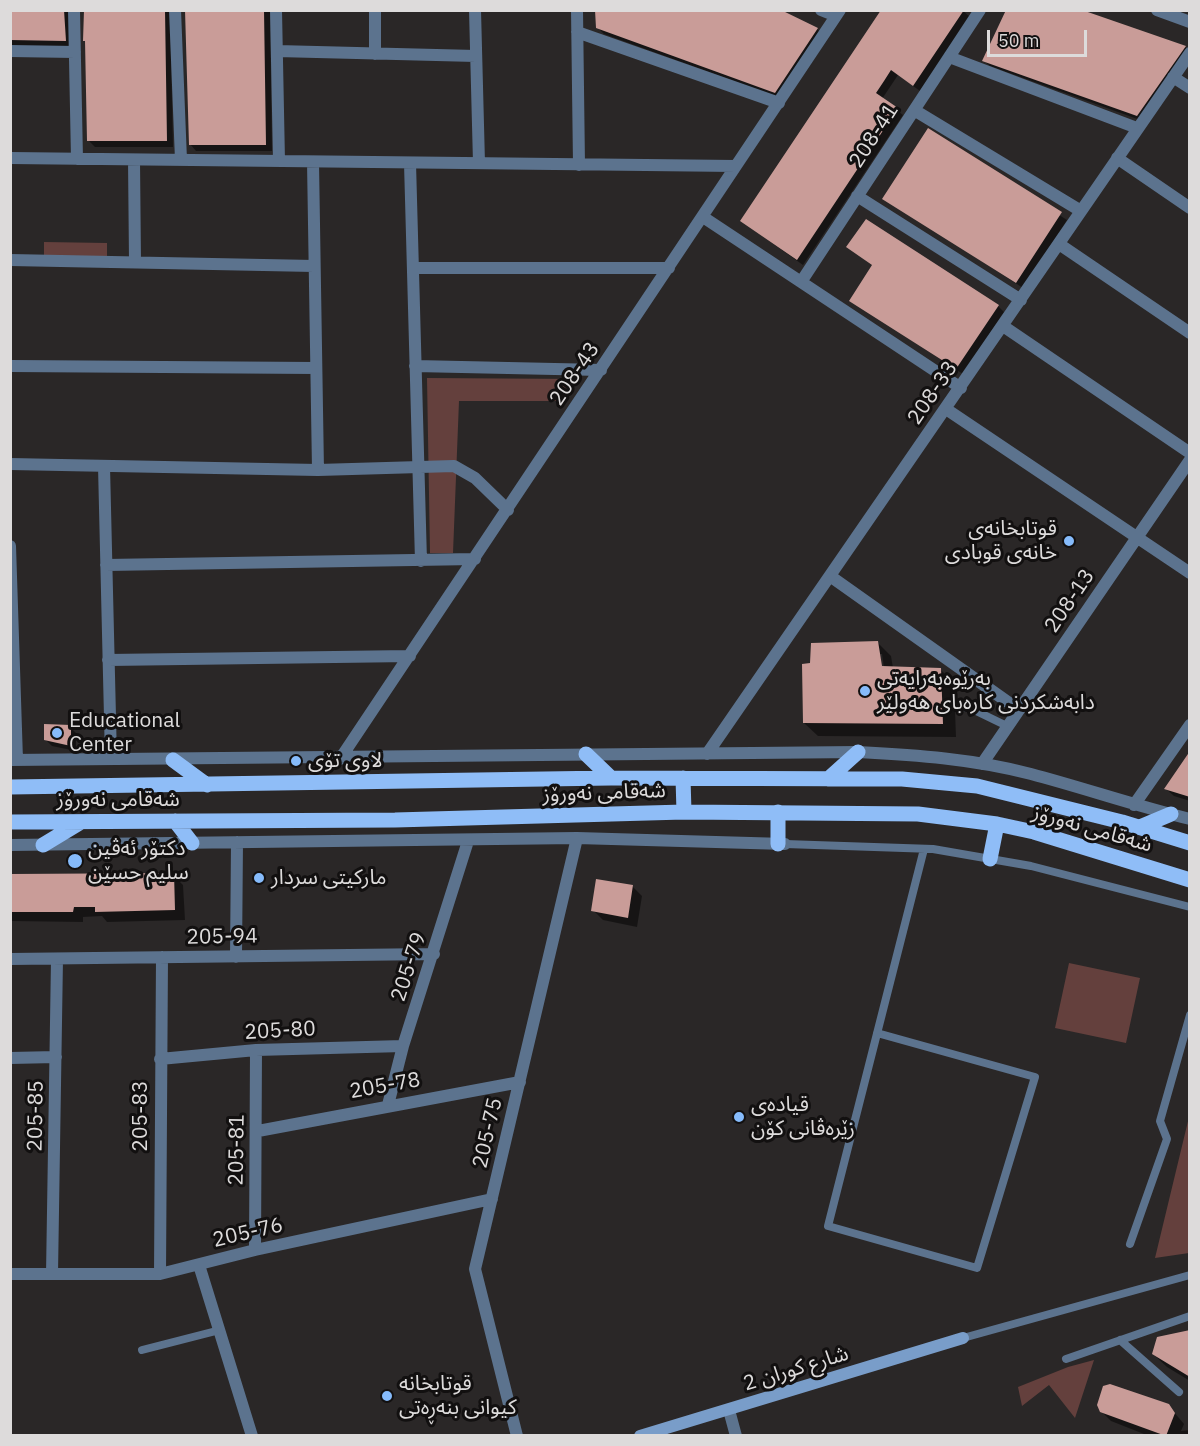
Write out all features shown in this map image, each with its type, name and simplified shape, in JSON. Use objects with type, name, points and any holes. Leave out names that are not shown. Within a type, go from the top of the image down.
[{"type":"main road","points":[[828,778],[858,752]]},
{"type":"main road","points":[[586,754],[611,778]]},
{"type":"main road","points":[[173,760],[207,785]]},
{"type":"main road","name":"شەقامی نەورۆز","points":[[10,787],[611,778],[902,779],[977,786],[1140,827],[1190,843]]},
{"type":"main road","points":[[683,778],[684,812]]},
{"type":"main road","name":"شەقامی نەورۆز","points":[[10,822],[394,820],[684,812],[918,814],[997,824],[1034,832],[1190,880]]},
{"type":"main road","points":[[778,812],[782,844]]},
{"type":"main road","points":[[1140,827],[1171,814]]},
{"type":"main road","points":[[175,821],[192,843]]},
{"type":"main road","points":[[43,845],[81,822]]},
{"type":"main road","points":[[990,859],[997,824]]},
{"type":"street","points":[[74,10],[77,159]]},
{"type":"street","points":[[176,10],[181,160]]},
{"type":"street","points":[[276,10],[279,161]]},
{"type":"street","points":[[375,10],[375,54]]},
{"type":"street","points":[[475,10],[479,164]]},
{"type":"street","points":[[576,10],[579,165]]},
{"type":"street","points":[[821,10],[838,13]]},
{"type":"street","name":"208-41","points":[[801,282],[980,10]]},
{"type":"street","points":[[1157,10],[1190,22]]},
{"type":"street","name":"208-43","points":[[340,759],[838,13]]},
{"type":"street","points":[[577,32],[779,103]]},
{"type":"street","points":[[10,51],[75,52]]},
{"type":"street","points":[[277,51],[476,56]]},
{"type":"street","name":"208-33","points":[[708,754],[1190,53]]},
{"type":"street","points":[[949,57],[1137,128]]},
{"type":"street","points":[[1173,77],[1190,88]]},
{"type":"street","points":[[914,110],[1081,211]]},
{"type":"street","points":[[10,158],[736,166]]},
{"type":"street","points":[[1117,158],[1190,208]]},
{"type":"street","points":[[134,160],[135,262]]},
{"type":"street","points":[[313,162],[318,470]]},
{"type":"street","points":[[410,163],[421,561]]},
{"type":"street","points":[[857,196],[1021,300]]},
{"type":"street","points":[[703,217],[961,388]]},
{"type":"street","points":[[1059,244],[1190,333]]},
{"type":"street","points":[[10,260],[315,266]]},
{"type":"street","points":[[412,268],[669,268]]},
{"type":"street","points":[[1003,326],[1190,453]]},
{"type":"street","points":[[10,366],[316,368]]},
{"type":"street","points":[[415,366],[601,370]]},
{"type":"street","points":[[946,410],[1190,573]]},
{"type":"street","name":"208-13","points":[[982,764],[1190,460]]},
{"type":"street","points":[[10,464],[318,470],[454,466],[465,470],[508,510]]},
{"type":"street","points":[[104,466],[111,759]]},
{"type":"street","points":[[10,546],[14,760],[340,759],[858,752],[937,756],[982,764],[1030,774],[1190,819]]},
{"type":"street","points":[[106,565],[475,559]]},
{"type":"street","points":[[830,576],[1019,710]]},
{"type":"street","points":[[108,660],[410,656]]},
{"type":"street","points":[[1134,805],[1190,725]]},
{"type":"street","points":[[10,845],[577,838],[782,844]]},
{"type":"street","name":"205-75","points":[[517,1436],[475,1269],[577,838]]},
{"type":"street","name":"205-79","points":[[388,1105],[403,1046],[468,841]]},
{"type":"street","points":[[236,957],[237,842]]},
{"type":"street","name":"205-94","points":[[10,959],[434,954]]},
{"type":"street","name":"205-83","points":[[160,1274],[162,957]]},
{"type":"street","name":"205-85","points":[[52,1274],[57,959]]},
{"type":"street","name":"205-80","points":[[160,1059],[256,1050],[403,1046]]},
{"type":"street","name":"205-81","points":[[255,1250],[258,1131],[256,1050]]},
{"type":"street","points":[[10,1058],[56,1057]]},
{"type":"street","name":"205-78","points":[[258,1131],[520,1082]]},
{"type":"street","name":"205-76","points":[[10,1274],[160,1274],[255,1250],[492,1199]]},
{"type":"street","points":[[199,1265],[252,1436]]},
{"type":"street","name":"شارع كوران 2","points":[[640,1436],[963,1338]]},
{"type":"street","points":[[729,1410],[736,1436]]},
{"type":"lane","points":[[948,703],[974,710],[1007,726]]},
{"type":"lane","points":[[782,844],[924,849],[990,859],[1031,866],[1190,908]]},
{"type":"lane","points":[[877,1033],[1035,1077],[977,1268],[828,1226],[877,1033],[924,849]]},
{"type":"lane","points":[[1130,1244],[1167,1139],[1160,1121],[1190,1015]]},
{"type":"lane","points":[[963,1338],[1190,1275]]},
{"type":"lane","points":[[1066,1359],[1190,1316]]},
{"type":"lane","points":[[142,1350],[220,1330]]},
{"type":"lane","points":[[1120,1340],[1179,1392]]},
{"type":"shaded area","points":[[44,242],[107,243],[107,257],[44,256]]},
{"type":"shaded area","points":[[427,378],[580,379],[561,401],[459,401],[453,553],[430,553]]},
{"type":"shaded area","points":[[1069,963],[1140,978],[1126,1043],[1055,1028]]},
{"type":"shaded area","points":[[1189,1117],[1189,1253],[1155,1258]]},
{"type":"shaded area","points":[[1094,1360],[1075,1418],[1049,1385],[1022,1406],[1018,1387],[1068,1367]]},
{"type":"building","points":[[10,10],[64,10],[66,41],[10,40]]},
{"type":"building","points":[[84,10],[165,10],[167,141],[87,141]]},
{"type":"building","points":[[185,10],[264,10],[266,145],[189,145]]},
{"type":"building","points":[[595,10],[781,10],[818,28],[775,93],[596,28]]},
{"type":"building","points":[[881,10],[964,10],[913,86],[891,70],[876,93],[898,108],[797,260],[740,221]]},
{"type":"building","points":[[1006,10],[1082,10],[1186,46],[1137,116],[982,61]]},
{"type":"building","points":[[928,128],[1062,212],[1016,283],[882,199]]},
{"type":"building","points":[[866,219],[999,305],[956,369],[849,301],[872,265],[846,247]]},
{"type":"building","points":[[878,641],[882,666],[941,668],[943,724],[803,723],[802,664],[810,663],[811,643]]},
{"type":"building","name":"Educational Center","points":[[44,724],[71,725],[71,746],[44,740]]},
{"type":"building","points":[[1190,751],[1190,797],[1164,789]]},
{"type":"building","points":[[174,873],[175,910],[95,912],[95,907],[74,907],[73,912],[10,912],[10,874]]},
{"type":"building","points":[[596,879],[633,885],[628,918],[591,911]]},
{"type":"building","points":[[1190,1330],[1190,1377],[1152,1354],[1157,1337]]},
{"type":"building","points":[[1110,1384],[1169,1404],[1175,1413],[1166,1436],[1100,1412],[1097,1405],[1103,1386]]},
{"type":"place","name":"قوتابخانەی خانەی قوبادی","points":[[1069,541]]},
{"type":"place","name":"بەرێوەبەرایەتی دابەشکردنی کارەبای هەولێر","points":[[865,691]]},
{"type":"place","name":"Educational Center","points":[[57,733]]},
{"type":"place","name":"لاوی تۆی","points":[[296,761]]},
{"type":"place","name":"دکتۆر ئەڤین سلیم حسێن","points":[[75,861]]},
{"type":"place","name":"ماركيتى سردار","points":[[259,878]]},
{"type":"place","name":"قیادەی زێرەڤانی کۆن","points":[[739,1117]]},
{"type":"place","name":"قوتابخانە کیوانی بنەڕەتی","points":[[387,1396]]}]
